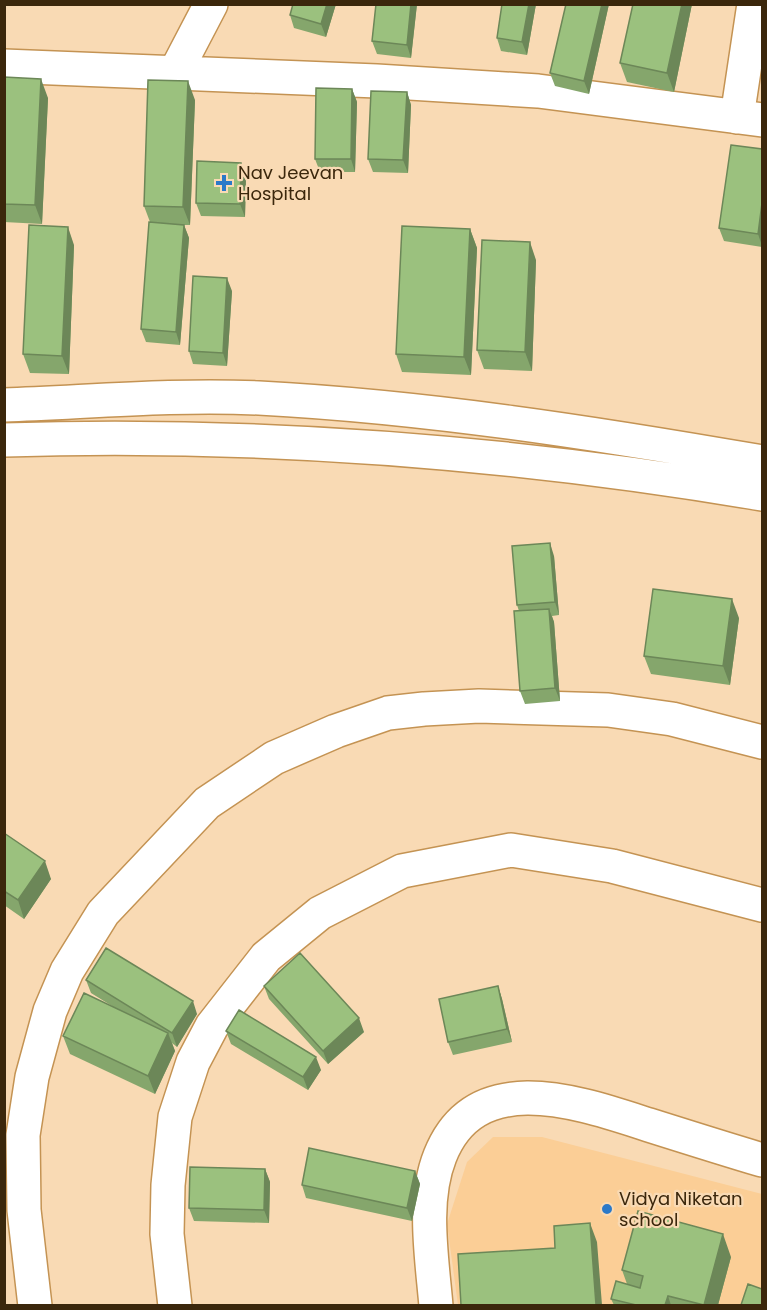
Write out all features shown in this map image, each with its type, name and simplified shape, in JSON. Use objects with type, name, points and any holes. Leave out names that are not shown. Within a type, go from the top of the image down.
[{"type":"street","points":[[175,73],[212,4]]},
{"type":"street","points":[[4,66],[538,91],[750,118],[754,4]]},
{"type":"street","points":[[4,405],[155,398],[256,398],[390,408],[587,432],[762,462]]},
{"type":"street","points":[[4,440],[213,439],[347,445],[607,471],[762,494]]},
{"type":"street","points":[[35,1305],[24,1210],[23,1135],[32,1077],[50,1011],[67,971],[103,913],[207,803],[274,758],[336,731],[388,713],[424,709],[478,706],[608,710],[672,719],[762,742]]},
{"type":"street","points":[[175,1305],[167,1234],[168,1185],[175,1117],[193,1062],[212,1026],[266,957],[320,913],[402,871],[511,850],[612,866],[762,905]]},
{"type":"street","points":[[436,1305],[431,1247],[432,1187],[440,1157],[455,1127],[476,1112],[508,1099],[547,1097],[600,1109],[762,1161]]},
{"type":"shaded area","name":"Vidya Niketan school","points":[[493,1137],[542,1137],[762,1194],[762,1305],[458,1305],[447,1224],[467,1162]]},
{"type":"building","points":[[293,4],[327,4],[321,24],[290,15]]},
{"type":"building","points":[[376,4],[411,4],[407,45],[372,41]]},
{"type":"building","points":[[502,4],[529,4],[522,42],[497,38]]},
{"type":"building","points":[[566,4],[602,4],[584,81],[550,73]]},
{"type":"building","points":[[633,4],[682,4],[667,73],[620,63]]},
{"type":"building","points":[[4,77],[41,79],[35,205],[4,204]]},
{"type":"building","points":[[148,80],[188,81],[183,207],[144,206]]},
{"type":"building","points":[[316,88],[352,89],[351,159],[315,159]]},
{"type":"building","points":[[371,91],[407,92],[403,160],[368,159]]},
{"type":"building","points":[[731,145],[762,149],[762,203],[758,234],[719,228]]},
{"type":"building","points":[[197,161],[241,163],[240,204],[196,203]]},
{"type":"building","points":[[149,222],[184,225],[176,332],[141,329]]},
{"type":"building","points":[[29,225],[68,227],[62,356],[23,354]]},
{"type":"building","points":[[402,226],[470,229],[464,357],[396,354]]},
{"type":"building","points":[[482,240],[530,242],[525,352],[477,350]]},
{"type":"building","points":[[193,276],[227,278],[223,353],[189,351]]},
{"type":"building","points":[[550,543],[555,602],[517,605],[512,546]]},
{"type":"building","points":[[653,589],[732,599],[723,666],[644,656]]},
{"type":"building","points":[[549,609],[555,688],[520,691],[514,611]]},
{"type":"building","points":[[4,833],[45,861],[18,900],[4,891]]},
{"type":"building","points":[[106,948],[193,1001],[172,1033],[86,980]]},
{"type":"building","points":[[300,953],[359,1018],[323,1051],[264,986]]},
{"type":"building","points":[[498,986],[507,1029],[448,1042],[439,999]]},
{"type":"building","points":[[84,993],[168,1033],[148,1076],[63,1036]]},
{"type":"building","points":[[239,1010],[316,1057],[303,1077],[226,1031]]},
{"type":"building","points":[[309,1148],[415,1171],[407,1208],[302,1185]]},
{"type":"building","points":[[190,1167],[265,1169],[264,1210],[189,1208]]},
{"type":"building","points":[[638,1211],[723,1234],[704,1305],[668,1296],[665,1305],[636,1305],[611,1299],[616,1281],[640,1288],[643,1276],[622,1270]]},
{"type":"building","points":[[590,1223],[596,1305],[461,1305],[458,1254],[555,1248],[554,1226]]},
{"type":"building","points":[[748,1284],[762,1289],[762,1305],[741,1305]]},
{"type":"place","name":"Nav Jeevan Hospital","points":[[224,183]]},
{"type":"place","name":"Vidya Niketan school","points":[[607,1209]]}]
